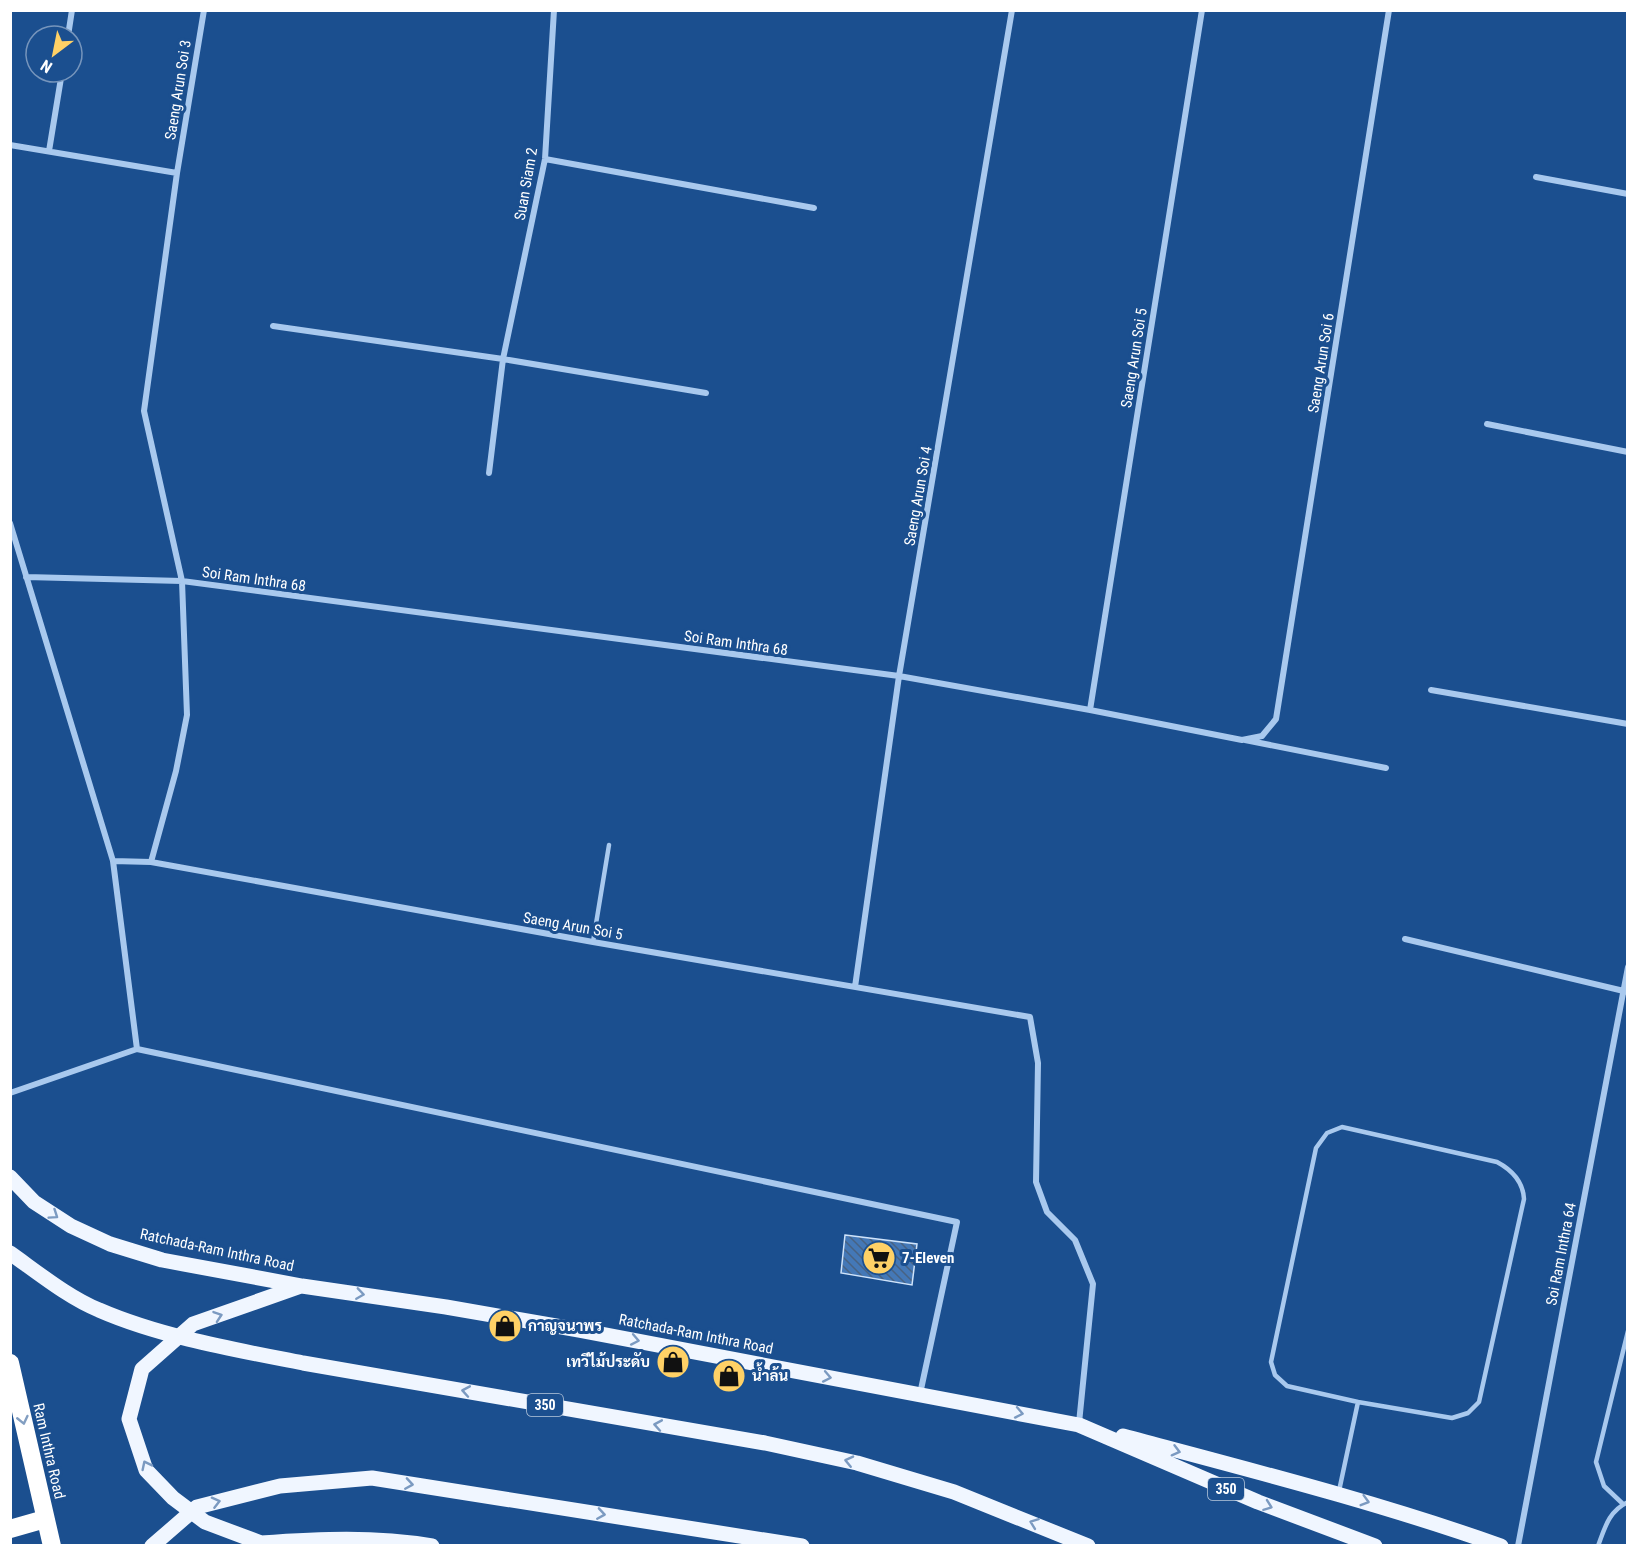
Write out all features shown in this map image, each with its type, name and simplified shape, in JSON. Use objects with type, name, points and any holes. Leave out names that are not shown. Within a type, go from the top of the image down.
[{"type":"highway","name":"Ram Inthra Road","points":[[10,1363],[52,1545]]},
{"type":"highway","points":[[10,1528],[45,1519]]},
{"type":"main road","name":"Ratchada-Ram Inthra Road","points":[[10,1177],[34,1202],[71,1226],[110,1244],[162,1260],[302,1286],[568,1328],[1079,1425],[1247,1498],[1375,1545]]},
{"type":"main road","name":"350","points":[[10,1253],[45,1278],[98,1310],[158,1330],[303,1363],[753,1441],[856,1463],[954,1492],[1088,1545]]},
{"type":"main road","points":[[302,1286],[194,1324],[142,1369],[129,1419],[146,1470],[173,1498],[205,1522],[257,1544],[331,1538],[432,1545]]},
{"type":"main road","points":[[1079,1425],[1339,1494],[1429,1520],[1501,1545]]},
{"type":"main road","points":[[152,1545],[197,1507],[280,1486],[372,1478],[802,1545]]},
{"type":"street","name":"Saeng Arun Soi 3","points":[[177,173],[204,10]]},
{"type":"street","name":"Suan Siam 2","points":[[489,473],[503,359],[545,159],[554,10]]},
{"type":"street","name":"Saeng Arun Soi 4","points":[[855,987],[899,676],[1012,10]]},
{"type":"street","name":"Saeng Arun Soi 5","points":[[1090,710],[1202,10]]},
{"type":"street","name":"Saeng Arun Soi 6","points":[[1242,740],[1262,736],[1276,719],[1389,10]]},
{"type":"street","points":[[49,151],[60,84]]},
{"type":"street","points":[[10,145],[177,173]]},
{"type":"street","points":[[545,159],[814,208]]},
{"type":"street","name":"Soi Ram Inthra 68","points":[[151,862],[176,771],[187,715],[182,581],[144,411],[177,173]]},
{"type":"street","points":[[1536,177],[1628,194]]},
{"type":"street","points":[[273,326],[503,359],[706,393]]},
{"type":"street","points":[[1487,424],[1628,452]]},
{"type":"street","points":[[10,523],[113,861],[137,1049]]},
{"type":"street","name":"Soi Ram Inthra 68","points":[[26,577],[182,581],[899,676],[1090,710],[1386,768]]},
{"type":"street","points":[[1431,690],[1628,724]]},
{"type":"street","name":"Saeng Arun Soi 5","points":[[113,861],[151,862],[593,942],[1029,1017],[1038,1063],[1036,1182],[1047,1212],[1075,1240],[1093,1284],[1079,1425]]},
{"type":"street","points":[[1405,939],[1625,992]]},
{"type":"street","name":"Soi Ram Inthra 64","points":[[1518,1545],[1628,967]]},
{"type":"street","points":[[10,1093],[137,1049],[957,1222],[920,1394]]},
{"type":"lane","points":[[593,942],[609,845]]},
{"type":"lane","points":[[1342,1127],[1497,1162],[1517,1178],[1524,1199],[1479,1402],[1468,1413],[1452,1418],[1358,1402],[1287,1386],[1275,1375],[1271,1362],[1316,1148],[1327,1134],[1342,1127]]},
{"type":"lane","points":[[1598,1545],[1610,1515],[1625,1503],[1604,1486],[1596,1462],[1628,1331]]},
{"type":"lane","points":[[1339,1494],[1358,1402]]},
{"type":"building","name":"7-Eleven","points":[[845,1235],[917,1244],[912,1285],[841,1273]]},
{"type":"place","name":"7-Eleven","points":[[879,1258]]},
{"type":"place","name":"กาญจนาพร","points":[[505,1326]]},
{"type":"place","name":"เทวีไม้ประดับ","points":[[673,1362]]},
{"type":"place","name":"น้ำล้น","points":[[729,1376]]}]
